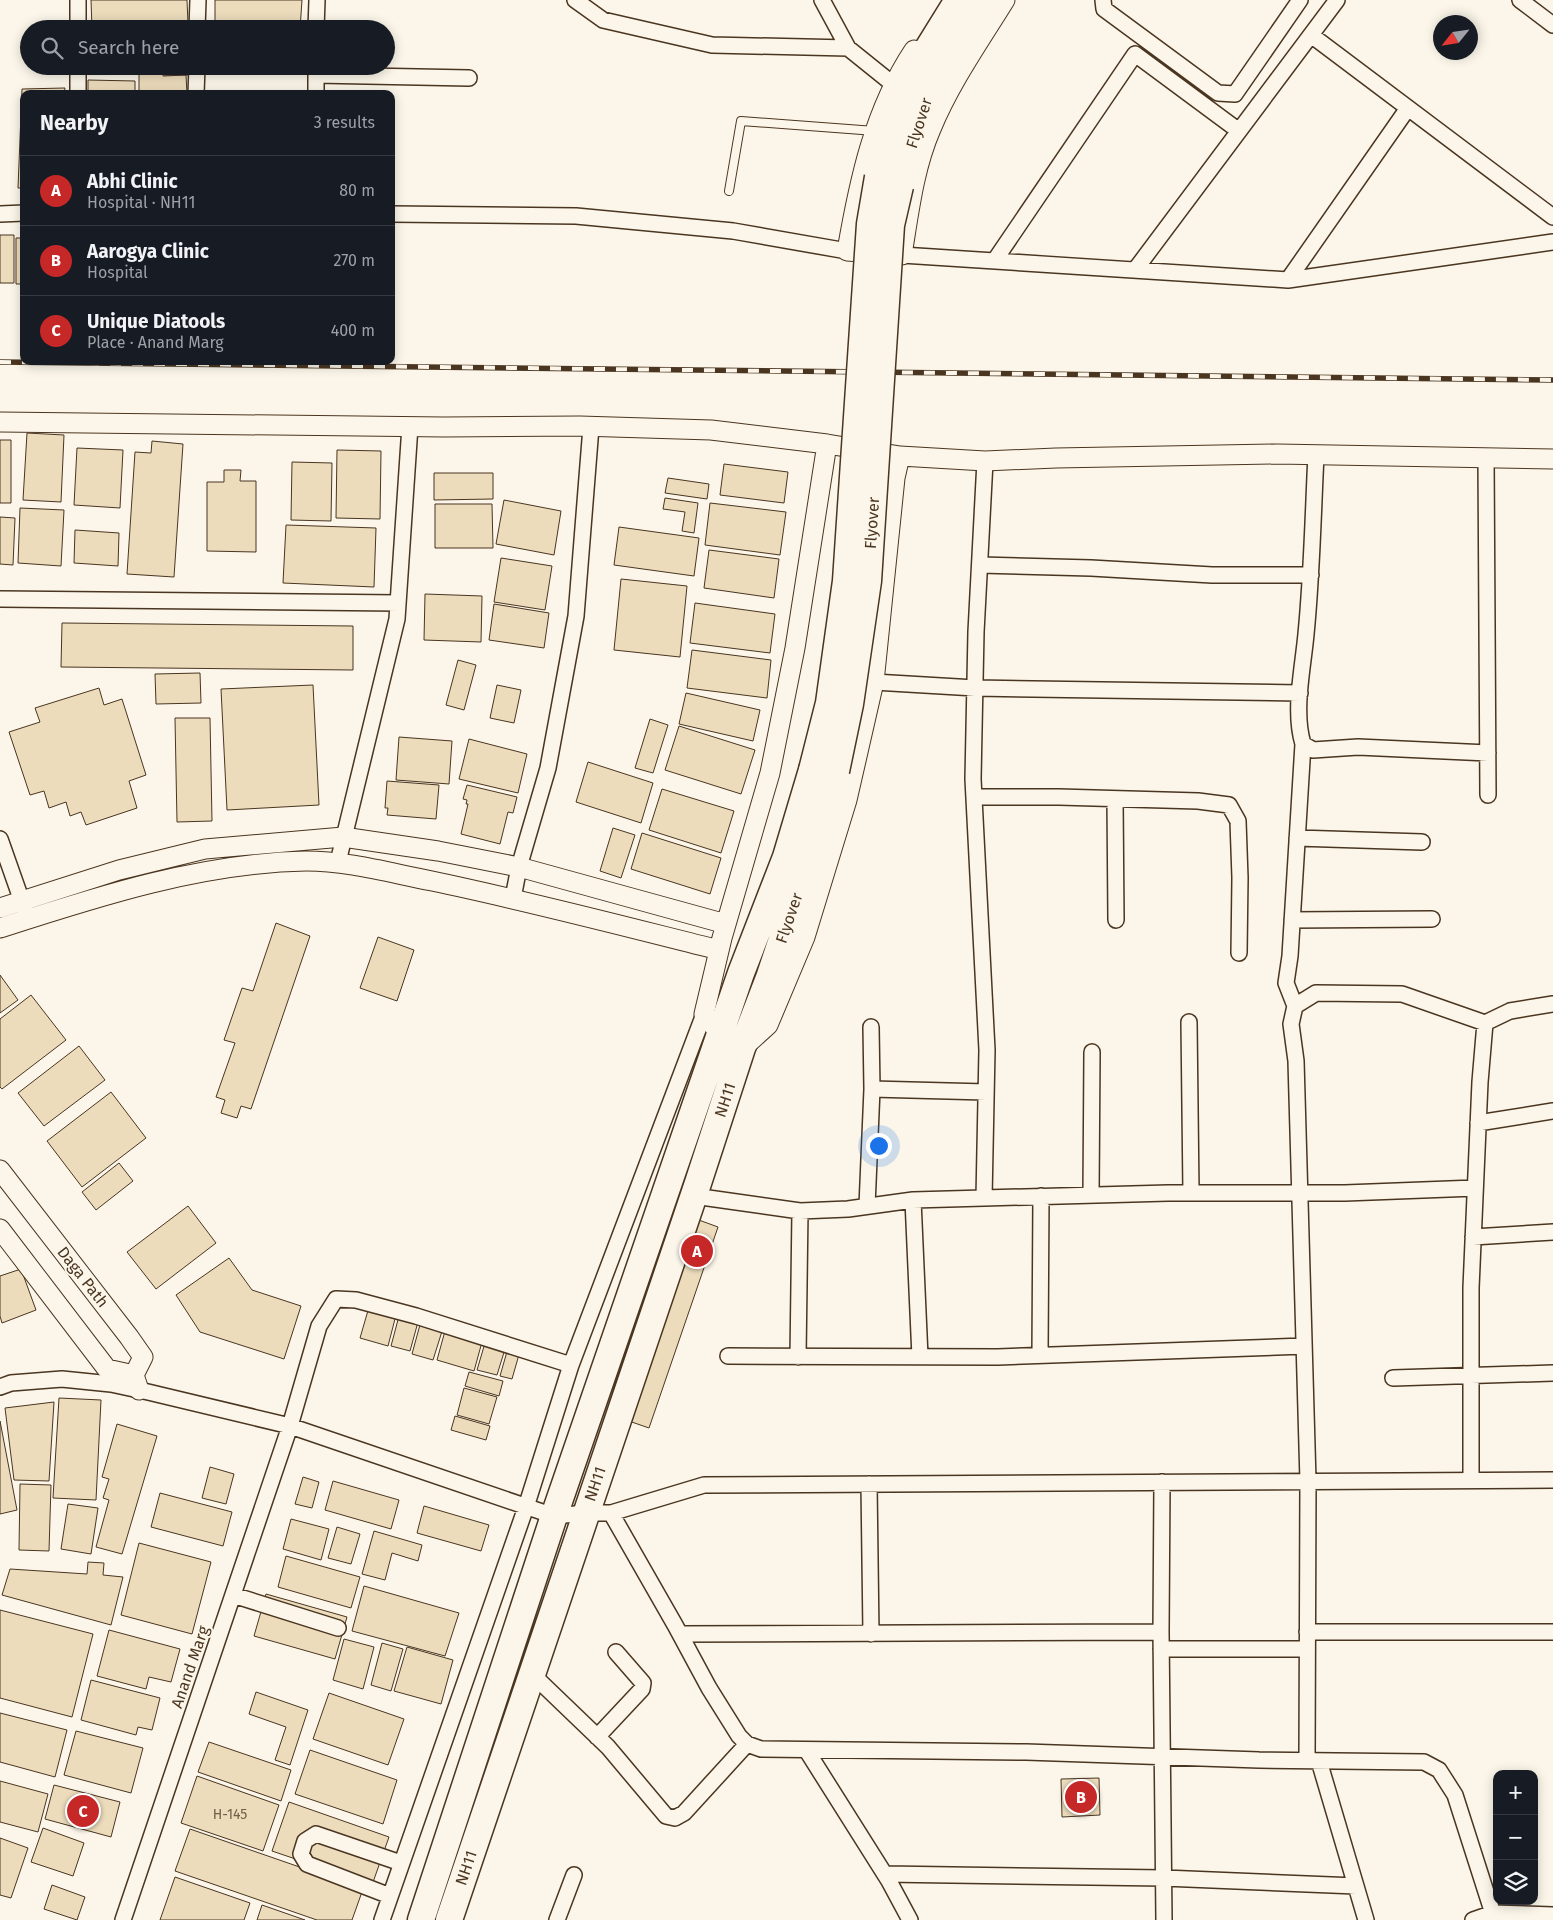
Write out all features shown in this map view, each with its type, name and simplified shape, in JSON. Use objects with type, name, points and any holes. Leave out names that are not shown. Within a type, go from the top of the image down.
[{"type":"highway","name":"Flyover","points":[[824,771],[829,703],[846,581],[870,224],[878,178],[914,71],[958,0]]},
{"type":"highway","name":"Flyover","points":[[732,1042],[742,973],[786,857],[824,771],[850,704],[868,581],[891,225],[900,186],[919,120],[934,80],[982,0]]},
{"type":"highway","name":"NH11","points":[[449,1920],[694,1196],[732,1042]]},
{"type":"highway","points":[[421,1920],[554,1516],[732,1042]]},
{"type":"street","points":[[78,0],[78,20]]},
{"type":"street","points":[[198,0],[198,20]]},
{"type":"street","points":[[316,0],[316,20]]},
{"type":"street","points":[[574,0],[603,20],[712,45],[848,48]]},
{"type":"street","points":[[822,0],[848,48],[894,85]]},
{"type":"street","points":[[847,251],[859,186],[879,117],[902,68],[944,0]]},
{"type":"street","points":[[902,254],[912,193],[930,130],[949,89],[1004,0]]},
{"type":"street","points":[[1103,0],[1104,9],[1218,93],[1235,94],[1300,0]]},
{"type":"street","points":[[1134,270],[1337,0]]},
{"type":"street","points":[[1520,0],[1553,25]]},
{"type":"street","points":[[1311,35],[1553,217]]},
{"type":"street","points":[[995,260],[1135,54],[1239,131]]},
{"type":"street","points":[[78,75],[78,90]]},
{"type":"street","points":[[196,90],[197,75]]},
{"type":"street","points":[[316,75],[316,90]]},
{"type":"street","points":[[395,75],[469,78]]},
{"type":"street","points":[[1288,280],[1408,108]]},
{"type":"street","points":[[859,186],[912,193]]},
{"type":"street","points":[[0,214],[20,213]]},
{"type":"street","points":[[395,214],[576,216],[733,231],[847,251],[1288,280],[1553,242]]},
{"type":"street","points":[[0,422],[592,427],[711,430],[827,444],[900,456],[985,461],[1316,454],[1553,459]]},
{"type":"street","points":[[338,862],[397,619],[410,426]]},
{"type":"street","points":[[513,898],[519,867],[548,768],[576,616],[592,427]]},
{"type":"street","points":[[382,1920],[526,1507],[571,1365],[704,1014],[726,924],[770,773],[795,648],[827,444]]},
{"type":"street","points":[[1316,454],[1311,575],[1300,693],[1300,732],[1303,744],[1292,920],[1286,983],[1295,1006],[1291,1024],[1296,1061],[1308,1481],[1307,1649],[1313,1761],[1366,1920]]},
{"type":"street","points":[[704,1014],[732,1042],[768,1025],[804,937],[847,800],[874,682],[900,456]]},
{"type":"street","points":[[1486,457],[1488,795]]},
{"type":"street","points":[[984,1198],[987,1050],[974,798],[975,688],[985,461]]},
{"type":"street","points":[[980,565],[1091,568],[1212,575],[1311,575]]},
{"type":"street","points":[[0,599],[398,603]]},
{"type":"street","points":[[874,682],[975,688],[1300,693]]},
{"type":"street","points":[[1303,744],[1313,750],[1358,747],[1488,753]]},
{"type":"street","points":[[974,798],[1059,797],[1198,801],[1229,805],[1238,821],[1240,878],[1238,954]]},
{"type":"street","points":[[1115,799],[1116,920]]},
{"type":"street","points":[[0,908],[119,870],[205,849],[343,837],[438,851],[519,867],[726,924]]},
{"type":"street","points":[[0,838],[21,901],[29,918]]},
{"type":"street","points":[[1297,838],[1422,842]]},
{"type":"street","points":[[0,928],[108,894],[159,881],[241,866],[304,861],[338,862],[513,898],[719,950]]},
{"type":"street","points":[[1292,920],[1432,919]]},
{"type":"street","points":[[1295,1006],[1316,992],[1402,994],[1485,1023],[1510,1011],[1553,1004]]},
{"type":"street","points":[[1189,1022],[1191,1193]]},
{"type":"street","points":[[1471,1480],[1471,1288],[1478,1123],[1485,1023]]},
{"type":"street","points":[[867,1206],[872,1089],[871,1027]]},
{"type":"street","points":[[1091,1195],[1092,1052]]},
{"type":"street","points":[[872,1089],[986,1092]]},
{"type":"street","points":[[1478,1123],[1553,1111]]},
{"type":"street","name":"Daga Path","points":[[0,1170],[143,1357],[136,1383]]},
{"type":"street","points":[[694,1196],[800,1211],[867,1206],[913,1200],[1191,1193],[1344,1193],[1475,1188]]},
{"type":"street","points":[[1040,1355],[1041,1196]]},
{"type":"street","points":[[913,1200],[920,1357]]},
{"type":"street","points":[[798,1357],[800,1211]]},
{"type":"street","points":[[0,1229],[107,1369],[136,1383],[290,1426],[554,1516],[611,1513],[704,1485],[1553,1480]]},
{"type":"street","points":[[1473,1237],[1553,1232]]},
{"type":"street","name":"Anand Marg","points":[[123,1920],[290,1426],[319,1326],[336,1298],[356,1300],[416,1316],[571,1365]]},
{"type":"street","points":[[728,1356],[920,1357],[1040,1355],[1304,1346]]},
{"type":"street","points":[[1393,1378],[1553,1374]]},
{"type":"street","points":[[0,1387],[11,1383],[62,1379],[111,1384],[136,1383]]},
{"type":"street","points":[[1162,1482],[1160,1632],[1164,1920]]},
{"type":"street","points":[[869,1484],[871,1634]]},
{"type":"street","points":[[611,1513],[709,1688],[739,1736],[747,1744],[761,1749],[807,1751],[1026,1752],[1313,1761],[1424,1762],[1440,1770],[1455,1795],[1494,1917]]},
{"type":"street","points":[[233,1595],[338,1628]]},
{"type":"street","points":[[680,1634],[1160,1632]]},
{"type":"street","points":[[1307,1632],[1553,1632]]},
{"type":"street","points":[[1161,1650],[1307,1649]]},
{"type":"street","points":[[597,1737],[642,1689],[643,1683],[616,1652]]},
{"type":"street","points":[[532,1674],[597,1737],[666,1816],[675,1818],[684,1813],[747,1744]]},
{"type":"street","points":[[807,1751],[885,1874],[910,1920]]},
{"type":"street","points":[[390,1896],[307,1864],[301,1854],[305,1841],[316,1834],[401,1862]]},
{"type":"street","points":[[885,1874],[1164,1878],[1356,1886]]},
{"type":"street","points":[[557,1920],[574,1875]]},
{"type":"street","points":[[1473,1920],[1494,1917],[1553,1915]]},
{"type":"lane","points":[[729,192],[741,121],[875,131]]},
{"type":"building","points":[[91,0],[187,0],[188,20],[92,20]]},
{"type":"building","points":[[215,0],[302,0],[301,20],[215,20]]},
{"type":"building","points":[[139,75],[186,75],[187,90],[139,90]]},
{"type":"building","points":[[88,80],[135,81],[135,90],[88,90]]},
{"type":"building","points":[[65,88],[65,90],[22,89]]},
{"type":"building","points":[[20,138],[20,188],[18,188]]},
{"type":"building","points":[[0,235],[14,235],[14,283],[0,283]]},
{"type":"building","points":[[16,238],[20,238],[20,284],[16,284]]},
{"type":"building","points":[[27,433],[64,435],[61,502],[23,500]]},
{"type":"building","points":[[0,440],[11,440],[11,503],[0,503]]},
{"type":"building","points":[[152,441],[183,444],[174,577],[127,574],[135,452],[151,453]]},
{"type":"building","points":[[77,448],[123,450],[120,508],[74,505]]},
{"type":"building","points":[[337,450],[381,451],[380,519],[336,518]]},
{"type":"building","points":[[292,462],[332,463],[331,521],[291,520]]},
{"type":"building","points":[[724,464],[788,472],[784,503],[720,495]]},
{"type":"building","points":[[224,470],[241,470],[240,481],[256,481],[256,552],[207,551],[207,482],[224,482]]},
{"type":"building","points":[[434,473],[493,473],[493,499],[434,500]]},
{"type":"building","points":[[668,478],[709,484],[707,499],[665,493]]},
{"type":"building","points":[[665,498],[698,503],[694,533],[682,531],[685,512],[663,509]]},
{"type":"building","points":[[504,500],[561,511],[554,555],[496,544]]},
{"type":"building","points":[[710,503],[786,512],[780,555],[705,545]]},
{"type":"building","points":[[435,504],[492,504],[493,548],[435,548]]},
{"type":"building","points":[[20,508],[64,510],[61,566],[18,563]]},
{"type":"building","points":[[0,517],[15,518],[13,565],[0,564]]},
{"type":"building","points":[[286,525],[376,528],[374,587],[283,583]]},
{"type":"building","points":[[619,527],[699,538],[694,576],[614,565]]},
{"type":"building","points":[[75,530],[119,533],[118,566],[74,563]]},
{"type":"building","points":[[709,550],[779,559],[774,598],[704,588]]},
{"type":"building","points":[[501,558],[552,566],[545,610],[494,602]]},
{"type":"building","points":[[621,579],[687,586],[680,657],[614,650]]},
{"type":"building","points":[[425,594],[482,596],[481,642],[424,640]]},
{"type":"building","points":[[695,603],[775,614],[770,653],[690,643]]},
{"type":"building","points":[[494,604],[549,613],[544,648],[489,640]]},
{"type":"building","points":[[62,623],[353,626],[353,670],[61,667]]},
{"type":"building","points":[[692,650],[771,660],[767,698],[687,688]]},
{"type":"building","points":[[458,660],[476,665],[464,710],[446,705]]},
{"type":"building","points":[[200,673],[201,703],[156,704],[155,674]]},
{"type":"building","points":[[313,685],[319,805],[227,810],[221,689]]},
{"type":"building","points":[[497,685],[521,690],[514,723],[490,718]]},
{"type":"building","points":[[99,688],[104,705],[122,699],[146,775],[129,781],[137,808],[86,825],[81,812],[70,816],[66,802],[49,808],[44,791],[30,795],[9,732],[40,722],[35,708]]},
{"type":"building","points":[[686,693],[760,710],[753,741],[679,724]]},
{"type":"building","points":[[175,718],[210,718],[212,821],[177,822]]},
{"type":"building","points":[[650,719],[668,725],[653,773],[635,768]]},
{"type":"building","points":[[679,726],[755,750],[741,794],[665,770]]},
{"type":"building","points":[[399,737],[452,741],[449,784],[396,780]]},
{"type":"building","points":[[469,739],[527,754],[518,793],[459,779]]},
{"type":"building","points":[[588,762],[653,783],[641,823],[576,802]]},
{"type":"building","points":[[387,781],[439,785],[436,819],[387,815],[388,808],[385,808]]},
{"type":"building","points":[[467,785],[517,797],[513,813],[508,812],[500,844],[461,834],[468,804],[466,804],[467,800],[463,799]]},
{"type":"building","points":[[662,789],[734,811],[721,853],[649,830]]},
{"type":"building","points":[[613,828],[635,835],[621,878],[600,871]]},
{"type":"building","points":[[642,833],[721,858],[710,894],[631,869]]},
{"type":"building","points":[[276,923],[310,936],[251,1109],[241,1106],[237,1118],[221,1113],[225,1100],[216,1097],[235,1043],[224,1040],[242,988],[253,991]]},
{"type":"building","points":[[378,937],[414,950],[397,1001],[360,988]]},
{"type":"building","points":[[0,975],[18,1000],[0,1013]]},
{"type":"building","points":[[31,995],[66,1040],[2,1089],[0,1087],[0,1019]]},
{"type":"building","points":[[79,1046],[105,1080],[44,1126],[18,1093]]},
{"type":"building","points":[[111,1092],[146,1138],[82,1187],[47,1141]]},
{"type":"building","points":[[119,1163],[133,1181],[96,1210],[82,1192]]},
{"type":"building","points":[[188,1206],[216,1243],[156,1289],[127,1252]]},
{"type":"building","points":[[696,1219],[718,1227],[649,1428],[626,1420]]},
{"type":"building","points":[[229,1258],[252,1290],[301,1306],[284,1359],[200,1332],[176,1295]]},
{"type":"building","points":[[21,1269],[36,1310],[2,1323],[0,1316],[0,1276]]},
{"type":"building","points":[[369,1307],[396,1315],[388,1346],[360,1338]]},
{"type":"building","points":[[399,1316],[418,1322],[410,1351],[391,1346]]},
{"type":"building","points":[[421,1321],[443,1328],[433,1360],[412,1354]]},
{"type":"building","points":[[445,1331],[482,1342],[474,1371],[437,1360]]},
{"type":"building","points":[[485,1343],[505,1349],[497,1375],[477,1370]]},
{"type":"building","points":[[508,1348],[520,1351],[512,1379],[500,1376]]},
{"type":"building","points":[[469,1372],[503,1381],[499,1396],[465,1386]]},
{"type":"building","points":[[464,1388],[497,1397],[489,1424],[457,1415]]},
{"type":"building","points":[[59,1398],[101,1400],[96,1500],[53,1498]]},
{"type":"building","points":[[54,1402],[49,1481],[14,1480],[5,1408]]},
{"type":"building","points":[[455,1416],[490,1426],[486,1440],[451,1430]]},
{"type":"building","points":[[0,1421],[17,1510],[0,1514]]},
{"type":"building","points":[[117,1424],[157,1436],[122,1554],[96,1547],[109,1500],[103,1498],[109,1479],[102,1477]]},
{"type":"building","points":[[210,1467],[234,1474],[226,1504],[202,1498]]},
{"type":"building","points":[[303,1477],[319,1482],[312,1508],[295,1504]]},
{"type":"building","points":[[333,1481],[399,1500],[391,1529],[325,1510]]},
{"type":"building","points":[[20,1484],[51,1485],[49,1551],[19,1550]]},
{"type":"building","points":[[160,1493],[232,1512],[223,1546],[151,1527]]},
{"type":"building","points":[[68,1504],[98,1508],[91,1554],[61,1549]]},
{"type":"building","points":[[424,1506],[489,1525],[481,1551],[417,1533]]},
{"type":"building","points":[[291,1519],[329,1529],[321,1560],[283,1549]]},
{"type":"building","points":[[337,1527],[360,1534],[351,1564],[328,1558]]},
{"type":"building","points":[[374,1531],[422,1545],[418,1561],[392,1553],[385,1580],[362,1574]]},
{"type":"building","points":[[139,1543],[211,1562],[192,1634],[121,1615]]},
{"type":"building","points":[[286,1556],[360,1577],[351,1608],[278,1587]]},
{"type":"building","points":[[88,1562],[104,1563],[103,1575],[123,1577],[111,1625],[2,1595],[10,1569],[87,1574]]},
{"type":"building","points":[[364,1586],[459,1613],[445,1656],[352,1631]]},
{"type":"building","points":[[266,1594],[347,1617],[335,1659],[254,1636]]},
{"type":"building","points":[[0,1610],[93,1634],[72,1717],[0,1698]]},
{"type":"building","points":[[109,1630],[180,1649],[171,1682],[149,1677],[146,1689],[97,1676]]},
{"type":"building","points":[[344,1639],[374,1647],[363,1689],[333,1680]]},
{"type":"building","points":[[382,1643],[403,1649],[391,1691],[371,1685]]},
{"type":"building","points":[[407,1647],[453,1660],[441,1704],[394,1691]]},
{"type":"building","points":[[91,1680],[160,1698],[152,1730],[138,1727],[136,1735],[81,1720]]},
{"type":"building","points":[[256,1692],[308,1710],[290,1765],[275,1760],[286,1727],[249,1714]]},
{"type":"building","points":[[329,1693],[404,1719],[388,1765],[313,1739]]},
{"type":"building","points":[[0,1713],[67,1730],[55,1777],[0,1762]]},
{"type":"building","points":[[76,1731],[143,1748],[131,1793],[64,1775]]},
{"type":"building","points":[[209,1742],[291,1770],[281,1801],[198,1772]]},
{"type":"building","points":[[310,1750],[397,1780],[383,1824],[295,1794]]},
{"type":"building","points":[[197,1776],[279,1805],[263,1851],[181,1823]]},
{"type":"building","points":[[1099,1778],[1100,1815],[1062,1817],[1061,1779]]},
{"type":"building","points":[[0,1781],[48,1794],[38,1832],[0,1822]]},
{"type":"building","points":[[54,1785],[120,1802],[111,1837],[45,1819]]},
{"type":"building","points":[[289,1802],[389,1837],[372,1885],[272,1851]]},
{"type":"building","points":[[43,1828],[84,1843],[73,1876],[31,1862]]},
{"type":"building","points":[[190,1829],[363,1889],[352,1920],[317,1920],[175,1871]]},
{"type":"building","points":[[0,1838],[28,1848],[11,1898],[0,1895]]},
{"type":"building","points":[[175,1877],[250,1903],[244,1920],[160,1920]]},
{"type":"building","points":[[52,1885],[85,1897],[77,1920],[44,1909]]},
{"type":"building","points":[[262,1905],[305,1920],[257,1920]]},
{"type":"railway","points":[[0,362],[20,362]]},
{"type":"railway","points":[[259,365],[1553,380]]},
{"type":"place","name":"Abhi Clinic","points":[[697,1251]]},
{"type":"place","name":"Aarogya Clinic","points":[[1081,1797]]},
{"type":"place","name":"Unique Diatools","points":[[83,1811]]}]
